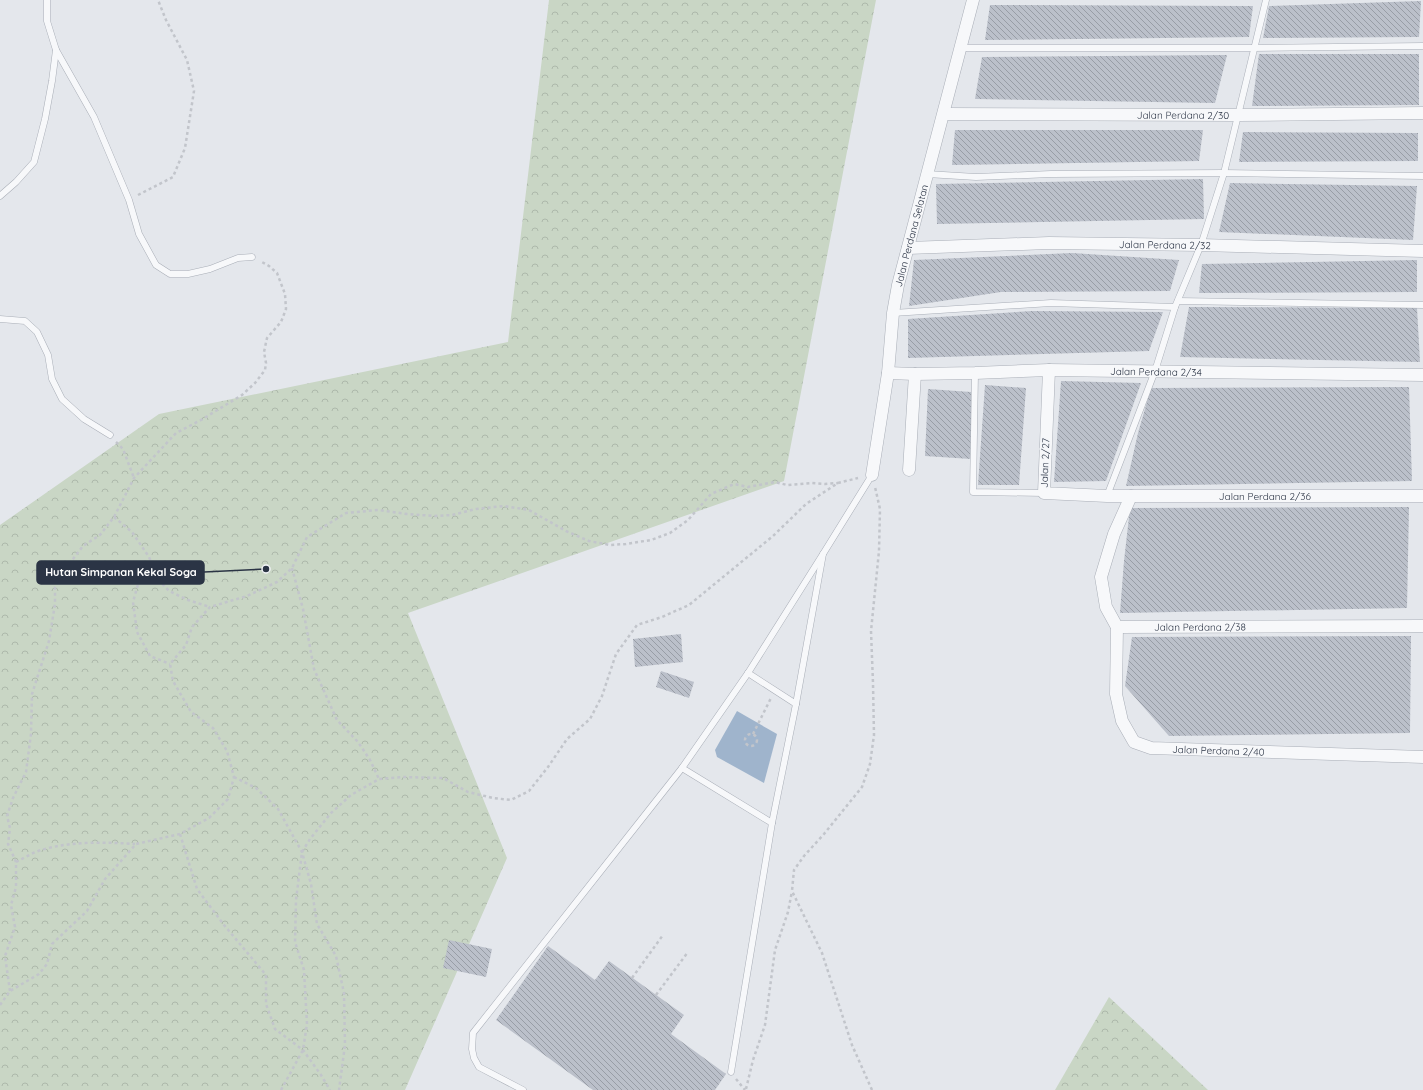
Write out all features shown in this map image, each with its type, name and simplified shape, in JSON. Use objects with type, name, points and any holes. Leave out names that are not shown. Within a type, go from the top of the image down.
[{"type":"street","name":"Jalan Perdana Selatan","points":[[872,475],[888,372],[893,313],[898,286],[973,0]]},
{"type":"street","name":"Jalan Perdana 2/30","points":[[944,114],[1238,115],[1423,113]]},
{"type":"street","name":"Jalan Perdana 2/32","points":[[908,248],[1049,243],[1423,250]]},
{"type":"street","name":"Jalan Perdana 2/34","points":[[888,372],[915,374],[1049,370],[1423,375]]},
{"type":"street","name":"Jalan 2/27","points":[[1049,370],[1044,493],[1107,496]]},
{"type":"street","points":[[909,470],[915,374]]},
{"type":"street","name":"Jalan Perdana 2/36","points":[[1107,496],[1423,496]]},
{"type":"street","points":[[1117,627],[1106,606],[1102,577],[1114,534],[1130,496]]},
{"type":"street","name":"Jalan Perdana 2/38","points":[[1117,627],[1423,626]]},
{"type":"street","name":"Jalan Perdana 2/40","points":[[1117,627],[1116,694],[1122,721],[1134,742],[1151,748],[1423,756]]},
{"type":"lane","points":[[47,0],[47,20],[56,50],[94,117],[129,200],[139,234],[156,264],[170,274],[188,274],[210,269],[238,258],[252,257]]},
{"type":"lane","points":[[1107,496],[1155,371],[1176,304],[1201,245],[1224,173],[1253,48],[1266,0]]},
{"type":"lane","points":[[960,48],[1253,48],[1423,46]]},
{"type":"lane","points":[[0,196],[16,182],[34,162],[45,119],[56,50]]},
{"type":"lane","points":[[927,174],[976,177],[1051,174],[1224,173],[1423,176]]},
{"type":"lane","points":[[893,313],[1051,303],[1423,305]]},
{"type":"lane","points":[[0,319],[25,321],[37,332],[48,354],[52,379],[62,399],[84,419],[110,435]]},
{"type":"lane","points":[[975,373],[972,492],[1044,493]]},
{"type":"lane","points":[[523,1090],[479,1067],[474,1058],[472,1049],[473,1033],[682,768],[748,673],[872,475]]},
{"type":"lane","points":[[730,1072],[772,824],[796,704],[823,554]]},
{"type":"lane","points":[[748,673],[796,704]]},
{"type":"lane","points":[[682,768],[772,824]]},
{"type":"path","points":[[129,200],[173,177],[185,148],[193,98],[194,91],[187,60],[166,20],[158,0]]},
{"type":"path","points":[[10,991],[5,956],[15,927],[11,905],[16,888],[16,862],[8,844],[10,828],[7,816],[12,798],[26,772],[31,734],[32,694],[49,641],[55,604],[55,587],[60,576],[83,546],[100,535],[114,517],[134,478],[176,433],[201,420],[242,395],[255,383],[265,370],[266,363],[264,352],[267,338],[281,322],[286,309],[285,294],[277,273],[269,266],[252,257]]},
{"type":"path","points":[[110,435],[123,449],[134,478]]},
{"type":"path","points":[[170,664],[186,645],[192,627],[210,607],[247,596],[277,582],[292,568],[307,537],[346,513],[378,510],[434,516],[452,515],[476,509],[504,506],[529,510],[566,531],[589,541],[610,545],[626,544],[651,540],[670,533],[688,520],[711,494],[734,484],[748,487],[775,482],[787,485],[812,483],[825,484],[838,483],[872,475],[880,509],[879,551],[871,631],[874,735],[870,764],[862,787],[794,870],[788,912],[775,950],[765,1025],[745,1090]]},
{"type":"path","points":[[281,1090],[303,1050],[307,1024],[306,984],[304,970],[295,942],[296,900],[302,852],[331,813],[351,795],[378,779],[403,777],[443,778],[468,792],[493,798],[512,800],[529,791],[548,767],[566,739],[590,719],[602,696],[616,654],[637,625],[662,617],[689,605],[773,536],[806,504],[838,483]]},
{"type":"path","points":[[114,517],[132,532],[149,558],[157,578],[169,591],[188,600],[210,607]]},
{"type":"path","points":[[153,567],[138,581],[133,602],[137,632],[150,656],[170,664]]},
{"type":"path","points":[[292,568],[303,609],[314,669],[337,720],[358,742],[370,760],[378,779]]},
{"type":"path","points":[[16,862],[40,850],[66,844],[94,842],[136,844],[180,834],[209,818],[228,799],[234,776],[227,751],[213,728],[192,712],[173,681],[170,664]]},
{"type":"path","points":[[754,734],[775,691]]},
{"type":"path","points":[[750,733],[754,734],[757,739],[756,742],[751,746],[748,745],[744,740],[745,737],[750,733]]},
{"type":"path","points":[[234,776],[256,788],[278,809],[302,852],[311,884],[317,924],[336,956],[344,993],[344,1045],[339,1090]]},
{"type":"path","points":[[180,834],[197,889],[224,925],[266,975],[266,1004],[275,1029],[303,1050],[330,1090]]},
{"type":"path","points":[[0,1005],[10,991],[39,974],[47,964],[52,944],[87,910],[105,879],[136,844]]},
{"type":"path","points":[[792,891],[822,953],[852,1045],[872,1090]]},
{"type":"path","points":[[632,978],[663,934]]},
{"type":"path","points":[[656,995],[688,952]]},
{"type":"path","points":[[730,1072],[745,1090]]},
{"type":"green space","points":[[549,0],[876,0],[784,481],[408,613],[507,858],[405,1090],[0,1090],[0,525],[159,414],[508,342]]},
{"type":"green space","points":[[1109,997],[1208,1090],[1055,1090]]},
{"type":"water","points":[[737,711],[777,734],[764,783],[717,757],[715,750]]},
{"type":"building","points":[[1421,1],[1419,37],[1263,38],[1269,6]]},
{"type":"building","points":[[990,5],[1253,6],[1249,37],[985,40]]},
{"type":"building","points":[[1259,54],[1419,54],[1419,105],[1252,106]]},
{"type":"building","points":[[1227,55],[1215,103],[975,99],[982,57]]},
{"type":"building","points":[[955,130],[1203,130],[1199,161],[952,165]]},
{"type":"building","points":[[1243,132],[1418,133],[1418,161],[1239,162]]},
{"type":"building","points":[[1203,179],[1204,219],[937,224],[936,184]]},
{"type":"building","points":[[1230,183],[1417,186],[1413,240],[1219,232]]},
{"type":"building","points":[[1072,253],[1179,260],[1170,291],[1001,292],[909,306],[914,260]]},
{"type":"building","points":[[1417,260],[1417,292],[1199,293],[1202,264]]},
{"type":"building","points":[[1189,307],[1417,308],[1420,362],[1180,357]]},
{"type":"building","points":[[1032,311],[1163,312],[1149,351],[908,358],[908,319]]},
{"type":"building","points":[[1061,381],[1141,383],[1106,481],[1054,482]]},
{"type":"building","points":[[985,385],[1026,388],[1019,485],[978,485]]},
{"type":"building","points":[[1409,387],[1412,481],[1126,486],[1138,433],[1151,388]]},
{"type":"building","points":[[928,389],[971,392],[971,459],[925,456]]},
{"type":"building","points":[[1409,507],[1407,608],[1120,613],[1130,508]]},
{"type":"building","points":[[681,634],[683,662],[635,667],[633,639]]},
{"type":"building","points":[[1411,636],[1410,733],[1169,736],[1125,686],[1132,637]]},
{"type":"building","points":[[661,671],[694,682],[689,698],[656,687]]},
{"type":"building","points":[[449,940],[492,949],[486,977],[443,968]]},
{"type":"building","points":[[548,946],[595,980],[609,961],[684,1015],[671,1034],[726,1074],[715,1090],[593,1090],[496,1020]]},
{"type":"place","name":"Hutan Simpanan Kekal Soga","points":[[266,569]]}]
